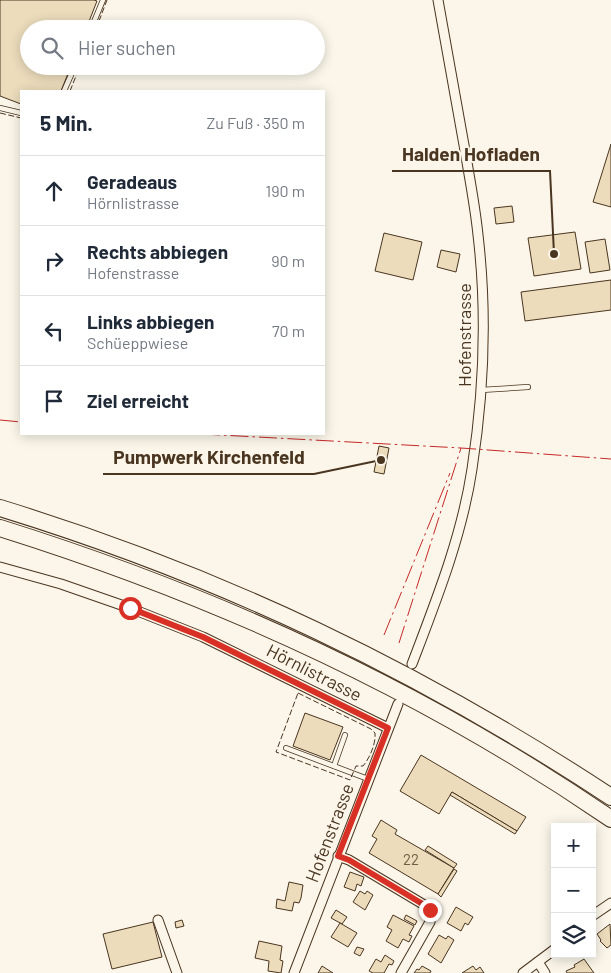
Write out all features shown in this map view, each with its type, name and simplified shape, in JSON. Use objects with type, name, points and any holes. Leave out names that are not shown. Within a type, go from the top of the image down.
[{"type":"highway","points":[[0,508],[86,536],[168,566],[252,600],[328,635],[386,664],[479,715],[527,743],[611,797]]},
{"type":"highway","points":[[0,528],[78,553],[163,584],[247,618],[328,656],[420,702],[466,728],[611,819]]},
{"type":"street","name":"Hofenstrasse","points":[[412,664],[444,576],[464,508],[472,471],[481,390],[484,312],[478,235],[438,0]]},
{"type":"street","name":"Hörnlistrasse","points":[[0,567],[61,584],[122,605],[203,637],[388,728]]},
{"type":"street","name":"Hofenstrasse","points":[[294,973],[398,704]]},
{"type":"street","points":[[338,856],[349,860],[430,910],[430,922],[401,973]]},
{"type":"street","points":[[596,913],[611,903]]},
{"type":"street","points":[[158,920],[177,973]]},
{"type":"street","points":[[523,973],[551,953]]},
{"type":"street","points":[[538,962],[545,973]]},
{"type":"lane","points":[[95,20],[103,0]]},
{"type":"lane","points":[[64,90],[71,75]]},
{"type":"lane","points":[[0,108],[20,113]]},
{"type":"lane","points":[[481,390],[528,388]]},
{"type":"lane","points":[[334,766],[345,735]]},
{"type":"lane","points":[[286,748],[368,779]]},
{"type":"building","points":[[0,0],[97,1],[90,20],[20,20],[20,75],[67,75],[61,90],[20,90],[20,104],[0,96]]},
{"type":"building","points":[[611,144],[611,207],[593,202]]},
{"type":"building","points":[[512,206],[514,222],[496,224],[494,208]]},
{"type":"building","points":[[575,232],[581,269],[534,276],[528,238]]},
{"type":"building","points":[[384,233],[422,242],[413,280],[375,271]]},
{"type":"building","points":[[605,239],[610,270],[590,273],[585,242]]},
{"type":"building","points":[[441,250],[460,254],[456,272],[437,267]]},
{"type":"building","points":[[611,280],[611,310],[525,321],[521,292]]},
{"type":"building","points":[[379,446],[389,448],[384,474],[374,472]]},
{"type":"building","points":[[305,713],[343,727],[330,760],[293,746]]},
{"type":"building","points":[[421,755],[526,817],[517,831],[452,792],[439,814],[400,791]]},
{"type":"building","points":[[452,792],[517,831],[515,834],[450,795]]},
{"type":"building","points":[[381,820],[397,830],[395,834],[454,868],[438,894],[369,853],[377,839],[372,836]]},
{"type":"building","points":[[428,846],[457,864],[454,868],[425,850]]},
{"type":"building","points":[[454,869],[457,871],[441,897],[438,894]]},
{"type":"building","points":[[350,872],[364,877],[361,886],[357,884],[355,891],[344,887]]},
{"type":"building","points":[[289,882],[303,885],[299,903],[294,902],[292,911],[276,908],[277,899],[285,901]]},
{"type":"building","points":[[360,891],[365,894],[367,891],[373,895],[365,910],[353,902]]},
{"type":"building","points":[[456,907],[473,917],[468,925],[465,923],[461,931],[447,923]]},
{"type":"building","points":[[336,910],[347,917],[342,924],[331,918]]},
{"type":"building","points":[[393,915],[414,926],[409,935],[412,936],[409,942],[403,939],[398,948],[386,941],[392,930],[387,927]]},
{"type":"building","points":[[406,915],[417,921],[415,925],[404,919]]},
{"type":"building","points":[[182,920],[184,926],[176,928],[175,922]]},
{"type":"building","points":[[153,922],[162,957],[112,969],[103,934]]},
{"type":"building","points":[[340,923],[357,933],[348,947],[331,937]]},
{"type":"building","points":[[610,924],[611,945],[607,948],[600,941],[597,934]]},
{"type":"building","points":[[439,935],[446,939],[448,936],[454,940],[441,963],[428,954]]},
{"type":"building","points":[[259,941],[282,946],[280,960],[283,961],[281,973],[268,971],[269,961],[255,958]]},
{"type":"building","points":[[357,947],[364,949],[360,956],[354,953]]},
{"type":"building","points":[[385,955],[394,961],[392,965],[389,964],[384,973],[369,971],[376,959],[381,962]]},
{"type":"building","points":[[584,959],[594,973],[567,973],[566,971],[575,967],[574,965]]},
{"type":"building","points":[[322,966],[333,973],[318,973]]},
{"type":"building","points":[[422,966],[431,971],[430,973],[414,973],[417,969],[419,970]]},
{"type":"building","points":[[473,966],[476,970],[480,967],[484,973],[462,973]]},
{"type":"fence","points":[[99,20],[107,0]]},
{"type":"fence","points":[[70,90],[76,75]]},
{"type":"fence","points":[[0,113],[20,118]]},
{"type":"fence","points":[[298,693],[371,729],[375,733],[372,750],[368,759],[363,766],[356,766],[350,780],[276,752],[298,693]]},
{"type":"power","points":[[0,420],[20,422]]},
{"type":"power","points":[[220,435],[461,448],[611,459]]},
{"type":"power","points":[[399,643],[461,448]]},
{"type":"power","points":[[384,635],[450,473]]},
{"type":"place","name":"Halden Hofladen","points":[[554,254]]},
{"type":"place","name":"Pumpwerk Kirchenfeld","points":[[381,460]]},
{"type":"route","points":[[130,608],[203,637],[388,728],[338,856],[349,860],[430,910]]}]
